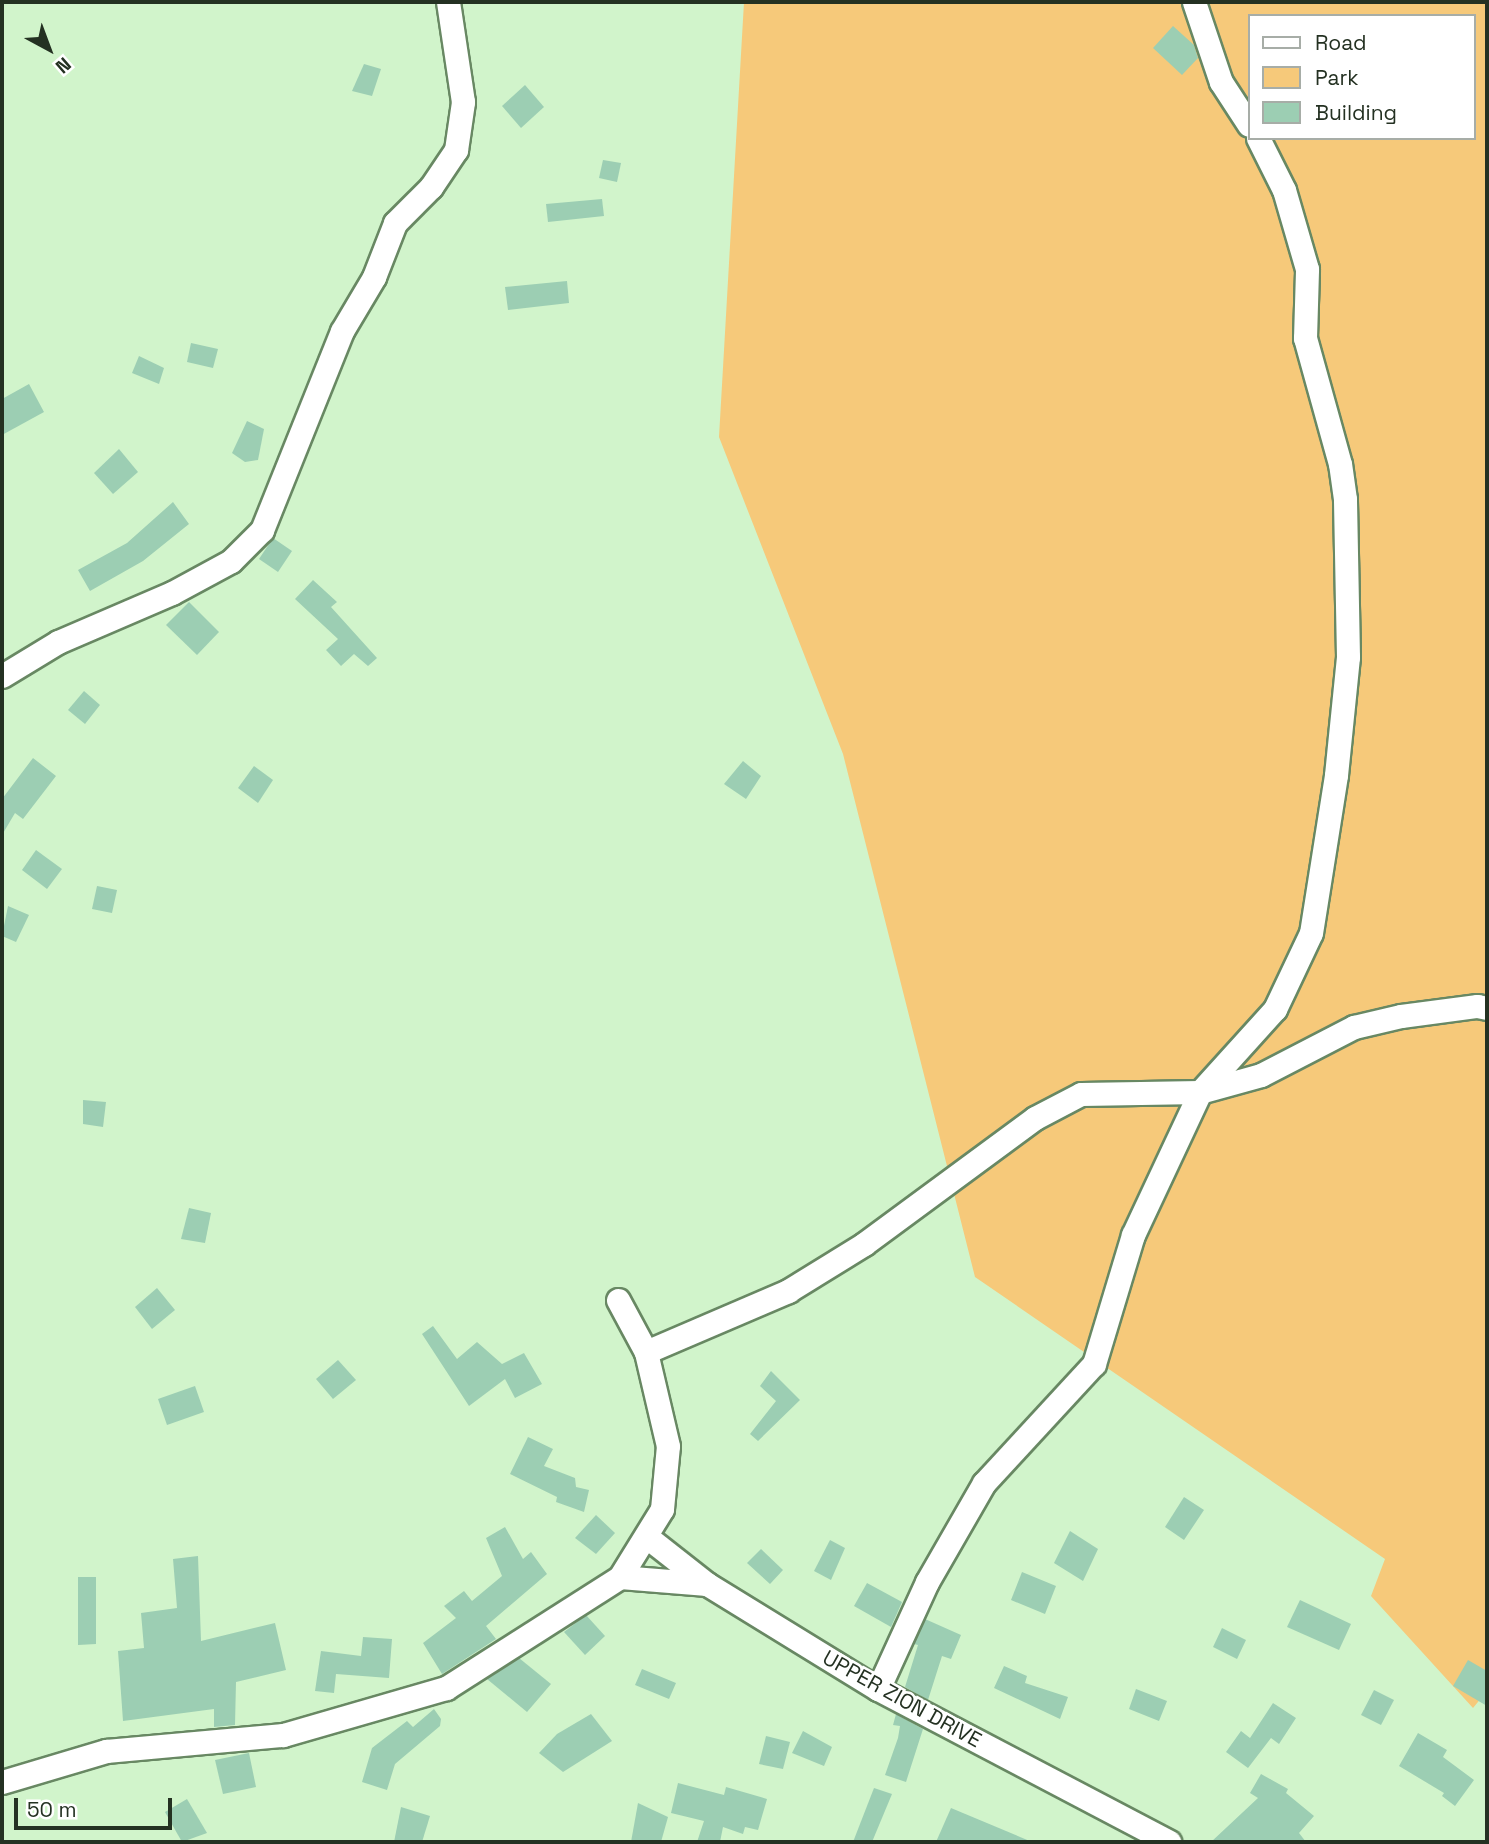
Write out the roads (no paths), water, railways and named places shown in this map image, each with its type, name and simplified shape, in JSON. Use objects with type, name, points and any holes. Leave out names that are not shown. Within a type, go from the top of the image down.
[{"type":"street","points":[[2,676],[58,642],[184,587],[230,561],[262,530],[342,331],[374,277],[395,223],[431,187],[456,150],[463,102],[448,2]]},
{"type":"street","points":[[1194,2],[1221,82],[1248,123]]},
{"type":"street","points":[[878,1689],[927,1582],[984,1483],[1094,1364],[1133,1235],[1200,1092],[1275,1009],[1311,933],[1336,775],[1348,657],[1345,499],[1340,464],[1305,338],[1307,269],[1284,190],[1259,140]]},
{"type":"street","points":[[646,1352],[788,1291],[864,1244],[1035,1118],[1081,1094],[1200,1092],[1261,1075],[1354,1027],[1401,1016],[1477,1006],[1487,1008]]},
{"type":"street","points":[[2,1782],[106,1751],[283,1735],[446,1688],[620,1577],[662,1509],[668,1446],[646,1352],[618,1300]]},
{"type":"street","name":"UPPER ZION DRIVE","points":[[647,1537],[707,1584],[878,1689],[1169,1842]]},
{"type":"street","points":[[620,1577],[707,1584]]}]
